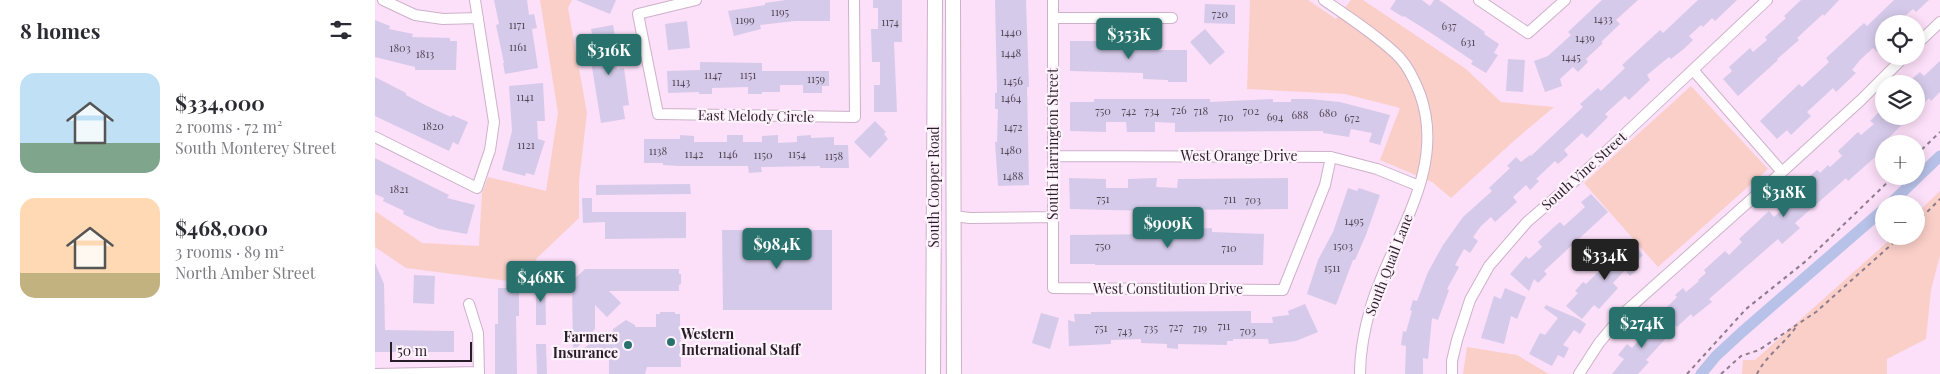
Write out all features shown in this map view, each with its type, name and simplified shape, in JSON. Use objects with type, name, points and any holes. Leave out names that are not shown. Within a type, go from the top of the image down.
[{"type":"main road","name":"South Cooper Road","points":[[933,374],[935,0]]},
{"type":"main road","name":"South Cooper Road","points":[[953,0],[953,374]]},
{"type":"main road","points":[[933,216],[953,216]]},
{"type":"street","points":[[383,0],[415,15],[443,19],[478,18]]},
{"type":"street","points":[[375,137],[477,188],[490,150],[494,122],[475,0]]},
{"type":"street","name":"East Melody Circle","points":[[696,0],[638,14],[658,114],[855,117],[854,0]]},
{"type":"street","name":"South Harrington Street","points":[[1053,0],[1053,288]]},
{"type":"street","points":[[1479,0],[1528,33],[1565,0]]},
{"type":"street","name":"South Vine Street","points":[[1452,374],[1452,361],[1457,340],[1470,300],[1489,266],[1527,222],[1577,179],[1767,0]]},
{"type":"street","name":"South Quail Lane","points":[[1331,2],[1401,58],[1417,86],[1426,111],[1428,133],[1428,154],[1419,186],[1372,303],[1361,345],[1360,374]]},
{"type":"street","points":[[1053,18],[1172,18]]},
{"type":"street","points":[[1925,36],[1940,22]]},
{"type":"street","points":[[1579,374],[1599,343],[1625,312],[1861,100],[1896,65]]},
{"type":"street","points":[[1693,70],[1782,172]]},
{"type":"street","name":"West Orange Drive","points":[[1053,156],[1331,157],[1377,169],[1419,186]]},
{"type":"street","name":"West Constitution Drive","points":[[1053,288],[1283,290],[1325,185],[1331,157]]},
{"type":"street","points":[[953,216],[970,218],[1053,217]]},
{"type":"street","points":[[375,374],[479,373],[478,332],[469,304]]},
{"type":"path","points":[[1925,146],[1940,132]]},
{"type":"path","points":[[1687,374],[1746,309],[1806,261],[1885,185]]},
{"type":"path","points":[[1925,214],[1940,199]]},
{"type":"path","points":[[1721,374],[1741,356],[1759,350],[1816,312],[1891,245]]},
{"type":"path","points":[[1757,374],[1787,340],[1797,325]]},
{"type":"shaded area","points":[[540,0],[572,0],[568,8],[587,113],[579,181],[579,218],[536,259],[531,284],[406,268],[375,247],[375,211],[422,243],[479,246],[482,193],[488,177],[546,191],[558,113]]},
{"type":"shaded area","points":[[1250,0],[1308,0],[1336,19],[1351,0],[1363,0],[1466,69],[1501,102],[1554,107],[1451,198],[1432,182],[1380,160],[1400,108],[1345,94],[1247,89]]},
{"type":"shaded area","points":[[1691,86],[1768,169],[1658,267],[1584,183]]},
{"type":"shaded area","points":[[1940,191],[1940,255],[1931,290],[1926,339],[1887,359],[1887,374],[1742,374],[1743,360],[1755,360],[1884,245],[1925,245],[1925,205]]},
{"type":"shaded area","points":[[1467,347],[1517,355],[1549,374],[1463,374]]},
{"type":"building","points":[[494,0],[527,0],[529,15],[534,14],[537,28],[532,29],[538,68],[505,74],[496,25],[499,24]]},
{"type":"building","points":[[576,0],[616,0],[610,14]]},
{"type":"building","points":[[786,0],[830,0],[830,21],[795,21],[760,25],[761,29],[734,36],[728,11]]},
{"type":"building","points":[[873,0],[902,0],[902,42],[894,42],[897,112],[874,112],[874,85],[880,85],[880,62],[872,62],[871,29],[878,29],[878,8],[873,8]]},
{"type":"building","points":[[995,0],[1026,0],[1029,87],[1027,87],[1029,185],[998,186],[995,142],[997,142],[998,109],[995,109],[995,93],[997,93]]},
{"type":"building","points":[[1396,0],[1422,0],[1430,6],[1434,0],[1439,0],[1485,32],[1484,34],[1499,44],[1494,53],[1498,55],[1486,73],[1471,64],[1473,61],[1428,31],[1390,9]]},
{"type":"building","points":[[1602,0],[1638,0],[1616,20],[1620,24],[1586,59],[1588,62],[1578,72],[1573,67],[1560,79],[1562,86],[1545,92],[1534,61],[1548,56],[1571,35],[1568,32]]},
{"type":"building","points":[[1698,0],[1737,0],[1715,21],[1712,18],[1703,27],[1701,25],[1689,36],[1693,40],[1671,59],[1669,57],[1647,75],[1650,80],[1629,100],[1625,96],[1605,114],[1608,117],[1587,138],[1582,133],[1564,150],[1568,155],[1558,164],[1555,161],[1536,179],[1539,181],[1530,190],[1526,185],[1513,197],[1517,202],[1495,222],[1491,217],[1481,226],[1473,237],[1478,241],[1470,253],[1464,249],[1455,265],[1459,267],[1447,289],[1449,290],[1438,320],[1432,318],[1428,359],[1423,358],[1423,374],[1405,374],[1406,346],[1401,345],[1403,331],[1406,332],[1412,311],[1410,310],[1413,300],[1417,301],[1428,272],[1443,245],[1463,217],[1492,191],[1489,188],[1510,168],[1507,166],[1516,157],[1521,162],[1531,156],[1583,107],[1580,104],[1598,88],[1601,91],[1625,68],[1622,65],[1660,30],[1663,33]]},
{"type":"building","points":[[1801,0],[1839,0],[1738,96],[1723,79],[1732,71],[1729,67],[1750,48],[1753,52],[1767,40],[1765,37],[1786,18],[1784,16]]},
{"type":"building","points":[[1894,0],[1929,0],[1916,12],[1913,9],[1906,15],[1878,15]]},
{"type":"building","points":[[1205,4],[1235,5],[1235,24],[1204,23]]},
{"type":"building","points":[[1875,18],[1875,50],[1873,48],[1860,60],[1852,70],[1856,73],[1836,92],[1833,88],[1807,112],[1811,116],[1791,135],[1787,130],[1777,139],[1760,121],[1799,84],[1802,87],[1829,62],[1826,58],[1864,23],[1867,26]]},
{"type":"building","points":[[375,20],[390,26],[389,29],[413,34],[412,37],[450,38],[450,41],[457,41],[456,70],[415,70],[415,67],[375,57]]},
{"type":"building","points":[[687,21],[690,48],[668,50],[665,24]]},
{"type":"building","points":[[613,25],[618,52],[614,53],[617,69],[624,68],[629,105],[623,106],[625,119],[601,123],[591,61],[597,60],[591,29]]},
{"type":"building","points":[[1205,29],[1225,52],[1210,65],[1190,42]]},
{"type":"building","points":[[1070,41],[1138,41],[1138,47],[1155,47],[1155,50],[1187,50],[1187,82],[1143,79],[1143,73],[1070,71]]},
{"type":"building","points":[[1508,59],[1525,60],[1523,92],[1506,91]]},
{"type":"building","points":[[1940,61],[1940,92],[1931,101],[1929,98],[1925,102],[1925,75]]},
{"type":"building","points":[[700,62],[762,63],[762,71],[829,71],[829,86],[822,86],[822,93],[803,93],[803,85],[780,85],[780,92],[762,92],[762,94],[748,94],[748,87],[712,88],[712,94],[699,94],[699,92],[668,93],[667,71],[700,70]]},
{"type":"building","points":[[375,77],[427,106],[451,117],[452,115],[468,122],[458,145],[453,142],[449,151],[375,116]]},
{"type":"building","points":[[543,83],[545,121],[537,121],[538,139],[545,141],[534,175],[526,173],[525,176],[502,170],[512,131],[509,86]]},
{"type":"building","points":[[1094,99],[1210,99],[1210,102],[1273,99],[1273,102],[1291,102],[1291,99],[1310,99],[1340,102],[1390,115],[1380,145],[1369,142],[1372,133],[1351,129],[1349,137],[1323,133],[1323,131],[1175,132],[1175,123],[1155,122],[1155,132],[1127,132],[1126,122],[1106,122],[1106,132],[1070,131],[1070,102],[1094,102]]},
{"type":"building","points":[[1875,116],[1875,125],[1901,125],[1892,135],[1875,135],[1875,157],[1848,181],[1846,178],[1795,223],[1800,228],[1782,244],[1778,239],[1709,299],[1712,302],[1693,317],[1691,314],[1677,327],[1663,311],[1677,297],[1675,295],[1683,288],[1686,292],[1699,281],[1706,273],[1704,270],[1725,251],[1729,255],[1742,242],[1739,239],[1769,211],[1774,217],[1798,195],[1793,190],[1817,170],[1820,173],[1828,165],[1830,167],[1842,156],[1838,151],[1858,132],[1861,135],[1874,124],[1870,121]]},
{"type":"building","points":[[875,121],[886,132],[884,134],[888,139],[870,158],[854,142]]},
{"type":"building","points":[[680,135],[694,136],[694,142],[727,142],[727,135],[743,135],[743,142],[762,142],[762,136],[778,135],[778,143],[797,142],[797,136],[811,135],[811,138],[834,137],[834,145],[848,145],[849,168],[820,168],[820,166],[761,167],[762,172],[749,173],[748,166],[680,166],[663,165],[663,163],[644,163],[644,139],[680,139]]},
{"type":"building","points":[[375,158],[449,195],[447,198],[475,205],[467,234],[439,229],[403,214],[404,211],[383,201],[384,198],[375,194]]},
{"type":"building","points":[[1069,178],[1106,179],[1106,188],[1128,188],[1128,179],[1157,178],[1156,187],[1177,188],[1178,179],[1288,178],[1288,209],[1161,210],[1161,216],[1151,216],[1151,211],[1070,209]]},
{"type":"building","points":[[690,184],[691,194],[596,195],[596,185]]},
{"type":"building","points":[[1348,188],[1357,191],[1359,188],[1380,195],[1366,235],[1355,260],[1353,260],[1336,305],[1307,294],[1318,260],[1333,232]]},
{"type":"building","points":[[1591,194],[1608,212],[1544,271],[1547,274],[1538,283],[1534,279],[1529,291],[1510,274],[1526,256],[1529,259],[1542,247],[1538,242],[1554,227],[1560,222],[1564,226],[1585,207],[1581,202]]},
{"type":"building","points":[[582,198],[592,198],[592,212],[686,212],[686,238],[605,239],[605,222],[583,223]]},
{"type":"building","points":[[1212,228],[1212,232],[1264,234],[1263,265],[1070,264],[1070,235],[1164,234],[1164,239],[1195,238],[1195,229]]},
{"type":"building","points":[[722,230],[832,230],[832,310],[723,310]]},
{"type":"building","points":[[1630,241],[1643,255],[1636,262],[1640,267],[1630,276],[1625,270],[1613,283],[1618,288],[1599,309],[1594,305],[1582,319],[1566,306],[1578,293],[1575,291],[1583,282],[1586,284]]},
{"type":"building","points":[[375,263],[384,284],[385,330],[454,331],[454,352],[375,352]]},
{"type":"building","points":[[585,269],[679,269],[681,284],[679,285],[679,291],[609,291],[621,303],[607,317],[595,305],[595,329],[573,352],[572,281]]},
{"type":"building","points":[[414,275],[435,276],[434,304],[413,303]]},
{"type":"building","points":[[536,280],[545,280],[546,325],[536,325]]},
{"type":"building","points":[[498,288],[519,288],[519,316],[516,316],[517,374],[495,374],[495,324],[498,324]]},
{"type":"building","points":[[1505,288],[1526,297],[1517,319],[1511,316],[1504,344],[1481,338],[1494,296],[1501,299]]},
{"type":"building","points":[[1305,304],[1318,332],[1296,341],[1269,344],[1268,339],[1233,339],[1233,341],[1227,341],[1227,345],[1178,344],[1178,349],[1167,348],[1167,344],[1141,343],[1141,339],[1111,340],[1111,344],[1069,346],[1068,320],[1075,322],[1074,314],[1091,314],[1091,312],[1251,311],[1251,323],[1273,323],[1272,317],[1289,315],[1288,311]]},
{"type":"building","points":[[1546,305],[1579,319],[1586,324],[1580,334],[1574,330],[1563,345],[1569,348],[1564,358],[1558,355],[1552,366],[1529,354],[1540,333],[1545,335],[1558,318],[1544,308]]},
{"type":"building","points":[[660,312],[680,314],[681,367],[647,367],[645,374],[609,374],[609,355],[590,355],[590,358],[580,358],[580,355],[573,355],[605,334],[613,334],[613,329],[626,320],[635,325],[635,327],[656,327],[656,314],[660,314]]},
{"type":"building","points":[[1041,313],[1059,318],[1050,349],[1032,343]]},
{"type":"building","points":[[1651,317],[1670,334],[1646,360],[1649,362],[1638,374],[1612,374],[1624,359],[1618,355],[1627,344],[1632,348],[1643,335],[1638,331]]},
{"type":"building","points":[[536,344],[546,344],[547,374],[537,374]]},
{"type":"waterway","points":[[1899,195],[1940,156]]},
{"type":"waterway","points":[[1701,374],[1716,356],[1742,332],[1875,217]]},
{"type":"place","name":"Western International Staff","points":[[671,342]]},
{"type":"place","name":"Farmers Insurance","points":[[628,345]]}]
